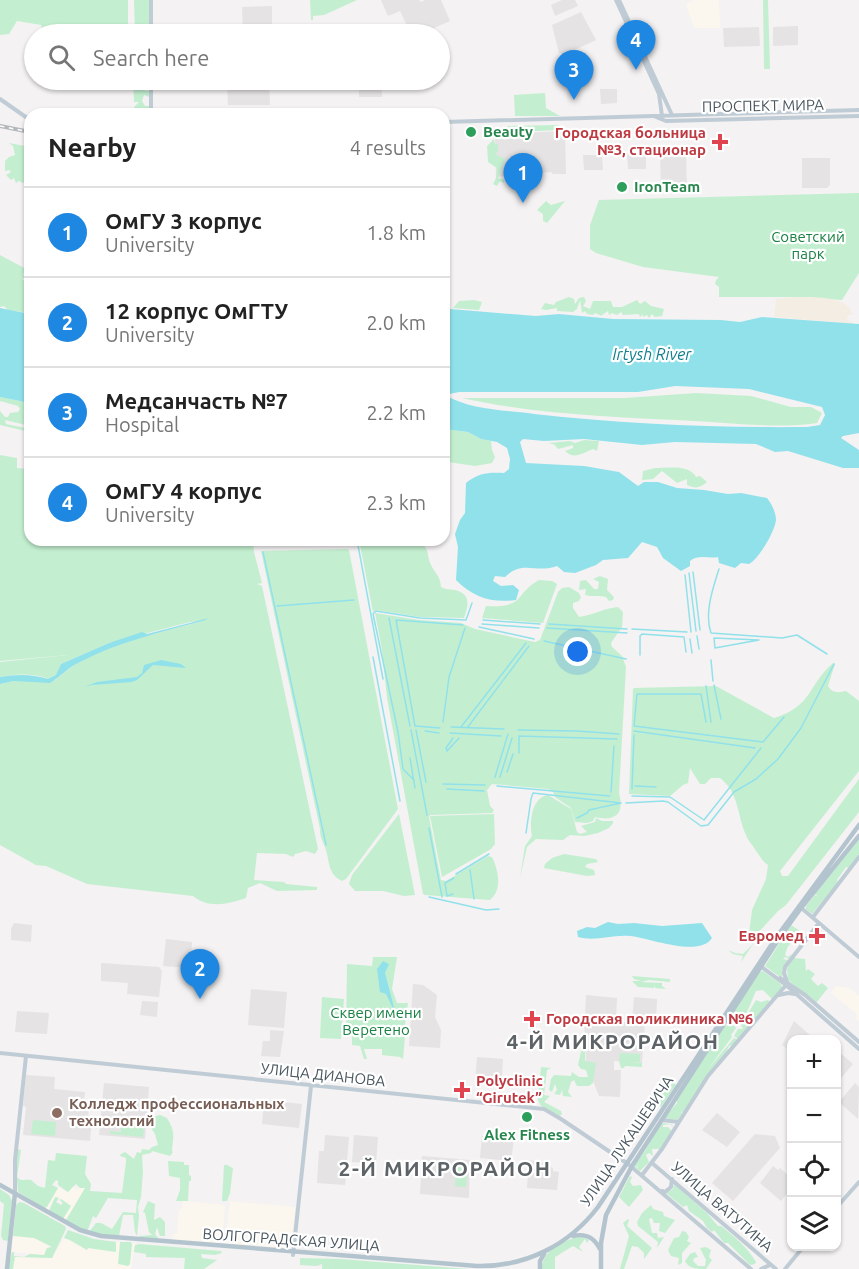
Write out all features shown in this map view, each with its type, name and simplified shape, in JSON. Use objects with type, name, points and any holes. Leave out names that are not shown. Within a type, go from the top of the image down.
[{"type":"main road","points":[[151,0],[151,24]]},
{"type":"main road","points":[[617,0],[659,94],[664,119],[675,115]]},
{"type":"main road","points":[[617,0],[675,115],[674,118],[678,120]]},
{"type":"main road","points":[[152,90],[152,108]]},
{"type":"main road","points":[[0,99],[24,116]]},
{"type":"main road","name":"ПРОСПЕКТ МИРА","points":[[664,119],[675,115],[859,110]]},
{"type":"main road","points":[[753,112],[753,118]]},
{"type":"main road","points":[[782,112],[782,118]]},
{"type":"main road","name":"ПРОСПЕКТ МИРА","points":[[450,122],[656,116],[678,120],[859,116]]},
{"type":"main road","name":"УЛИЦА ЛУКАШЕВИЧА","points":[[845,849],[859,825]]},
{"type":"main road","name":"УЛИЦА ЛУКАШЕВИЧА","points":[[569,1236],[586,1223],[630,1165],[800,907],[859,833]]},
{"type":"main road","points":[[813,917],[859,857]]},
{"type":"main road","points":[[800,907],[859,957]]},
{"type":"main road","points":[[783,977],[788,962],[819,923]]},
{"type":"main road","points":[[760,966],[783,977],[797,995]]},
{"type":"main road","points":[[760,966],[787,984],[859,1042]]},
{"type":"main road","points":[[642,1175],[708,1076],[787,984]]},
{"type":"main road","points":[[776,997],[784,993],[803,997],[859,1048]]},
{"type":"main road","name":"УЛИЦА ДИАНОВА","points":[[0,1053],[541,1108],[630,1165]]},
{"type":"main road","points":[[7,1269],[26,1056]]},
{"type":"main road","points":[[294,1253],[311,1086]]},
{"type":"main road","points":[[659,1119],[679,1122]]},
{"type":"main road","name":"УЛИЦА ВАТУТИНА","points":[[652,1163],[776,1269]]},
{"type":"main road","name":"УЛИЦА ЛУКАШЕВИЧА","points":[[601,1251],[606,1215],[630,1165]]},
{"type":"main road","name":"УЛИЦА ВАТУТИНА","points":[[630,1165],[751,1269]]},
{"type":"main road","points":[[661,1191],[665,1192],[671,1188],[672,1179]]},
{"type":"main road","points":[[611,1189],[612,1194],[619,1191],[618,1180]]},
{"type":"main road","points":[[841,1203],[859,1182]]},
{"type":"main road","name":"ВОЛГОГРАДСКАЯ УЛИЦА","points":[[0,1185],[80,1230],[95,1235],[294,1253],[482,1266],[519,1261],[546,1252],[569,1236]]},
{"type":"main road","name":"ВОЛГОГРАДСКАЯ УЛИЦА","points":[[15,1193],[69,1226],[94,1237],[490,1269]]},
{"type":"main road","points":[[569,1236],[583,1234],[590,1236],[598,1244],[601,1251],[601,1269]]},
{"type":"main road","points":[[284,1251],[291,1249],[295,1244]]},
{"type":"main road","points":[[295,1244],[304,1253]]},
{"type":"main road","points":[[785,1269],[800,1251]]},
{"type":"main road","points":[[540,1269],[540,1261],[546,1252]]},
{"type":"main road","points":[[761,1269],[770,1264]]},
{"type":"shaded area","points":[[381,0],[419,0],[421,2],[441,0],[450,21],[443,24],[406,24],[400,11],[388,16]]},
{"type":"shaded area","points":[[562,0],[575,0],[578,6],[555,16],[551,5]]},
{"type":"shaded area","points":[[694,0],[719,0],[720,28],[694,28],[686,4]]},
{"type":"shaded area","points":[[272,6],[272,24],[243,24],[242,7]]},
{"type":"shaded area","points":[[581,12],[596,40],[568,53],[559,53],[552,25]]},
{"type":"shaded area","points":[[798,26],[798,45],[773,46],[773,27]]},
{"type":"shaded area","points":[[759,27],[760,46],[724,47],[723,28]]},
{"type":"shaded area","points":[[600,89],[617,89],[617,103],[601,104]]},
{"type":"shaded area","points":[[227,90],[269,90],[270,105],[228,105]]},
{"type":"shaded area","points":[[359,90],[382,90],[382,97],[359,97]]},
{"type":"shaded area","points":[[565,131],[566,174],[551,172],[496,177],[495,134]]},
{"type":"shaded area","points":[[660,151],[686,151],[687,191],[661,192]]},
{"type":"shaded area","points":[[627,153],[646,153],[646,169],[628,169]]},
{"type":"shaded area","points":[[583,155],[602,155],[603,170],[584,170]]},
{"type":"shaded area","points":[[802,158],[830,158],[830,185],[827,188],[802,188]]},
{"type":"shaded area","points":[[14,923],[32,925],[31,942],[11,940],[11,929]]},
{"type":"shaded area","points":[[166,939],[192,942],[190,968],[163,966]]},
{"type":"shaded area","points":[[101,963],[159,967],[162,971],[159,997],[127,994],[128,983],[101,981]]},
{"type":"shaded area","points":[[413,984],[423,985],[437,995],[435,1017],[441,1030],[440,1048],[409,1046]]},
{"type":"shaded area","points":[[836,986],[849,988],[859,996],[859,1021],[856,1019],[857,1014],[831,993]]},
{"type":"shaded area","points":[[251,989],[287,992],[284,1028],[248,1025]]},
{"type":"shaded area","points":[[586,995],[617,998],[616,1019],[585,1016]]},
{"type":"shaded area","points":[[634,997],[657,999],[656,1023],[632,1021]]},
{"type":"shaded area","points":[[142,1001],[158,1002],[157,1017],[140,1015]]},
{"type":"shaded area","points":[[17,1011],[49,1013],[47,1034],[15,1032]]},
{"type":"shaded area","points":[[584,1018],[645,1024],[642,1063],[614,1061],[614,1070],[621,1070],[620,1097],[599,1096],[586,1063]]},
{"type":"shaded area","points":[[794,1021],[810,1035],[787,1035]]},
{"type":"shaded area","points":[[270,1030],[284,1031],[280,1057],[261,1056],[263,1041],[270,1041]]},
{"type":"shaded area","points":[[787,1035],[787,1048],[782,1045]]},
{"type":"shaded area","points":[[841,1054],[853,1064],[841,1078]]},
{"type":"shaded area","points":[[477,1057],[503,1059],[502,1076],[494,1083],[475,1081]]},
{"type":"shaded area","name":"Колледж профессиональных технологий","points":[[26,1075],[55,1077],[54,1089],[85,1092],[84,1101],[80,1103],[89,1108],[88,1118],[92,1119],[90,1141],[23,1135]]},
{"type":"shaded area","points":[[104,1083],[149,1087],[145,1139],[99,1135]]},
{"type":"shaded area","points":[[855,1083],[859,1087],[858,1119],[841,1104],[841,1100]]},
{"type":"shaded area","points":[[264,1100],[302,1104],[299,1128],[262,1124]]},
{"type":"shaded area","points":[[717,1113],[740,1132],[727,1147],[702,1130]]},
{"type":"shaded area","points":[[755,1134],[775,1136],[780,1148],[733,1201],[712,1183]]},
{"type":"shaded area","points":[[325,1135],[349,1137],[345,1185],[317,1183],[319,1151],[324,1151]]},
{"type":"shaded area","points":[[354,1135],[378,1137],[376,1164],[352,1162]]},
{"type":"shaded area","points":[[482,1136],[514,1139],[511,1161],[480,1158]]},
{"type":"shaded area","points":[[422,1156],[470,1160],[469,1198],[420,1194]]},
{"type":"shaded area","points":[[529,1160],[546,1163],[553,1168],[553,1171],[559,1172],[557,1190],[527,1188]]},
{"type":"shaded area","points":[[773,1166],[778,1170],[780,1168],[787,1174],[787,1194],[781,1201],[760,1183]]},
{"type":"shaded area","points":[[74,1186],[75,1189],[85,1188],[66,1220],[63,1219],[71,1206],[58,1197],[55,1198],[49,1211],[44,1208],[47,1207],[58,1187],[67,1192]]},
{"type":"shaded area","points":[[183,1201],[225,1205],[222,1245],[173,1242],[173,1234],[177,1234],[179,1209],[182,1209]]},
{"type":"shaded area","points":[[230,1201],[295,1207],[291,1248],[225,1244]]},
{"type":"shaded area","points":[[12,1234],[34,1238],[52,1246],[47,1248],[44,1255],[14,1252],[10,1254]]},
{"type":"shaded area","points":[[64,1238],[86,1250],[88,1248],[116,1251],[116,1242],[139,1244],[134,1246],[131,1269],[13,1269],[14,1257],[52,1258]]},
{"type":"green space","points":[[0,0],[128,0],[128,24],[35,24],[17,21],[9,34],[0,35]]},
{"type":"green space","points":[[134,0],[149,0],[149,24],[135,24]]},
{"type":"green space","points":[[310,0],[357,0],[324,15],[313,16],[311,20]]},
{"type":"green space","points":[[763,0],[768,0],[770,69],[764,69]]},
{"type":"green space","points":[[133,90],[149,91],[149,97],[144,95],[142,101],[149,108],[134,108],[139,102],[134,102]]},
{"type":"green space","points":[[545,93],[546,108],[560,116],[515,116],[514,95]]},
{"type":"green space","points":[[559,125],[560,130],[512,132],[512,129],[508,129],[508,126]]},
{"type":"green space","points":[[494,139],[495,144],[498,144],[498,152],[495,154],[505,159],[498,178],[504,180],[504,183],[500,181],[497,186],[493,184],[497,168],[488,162],[487,146]]},
{"type":"green space","points":[[9,143],[24,146],[23,183],[19,181],[16,183],[14,178],[11,180],[6,175],[11,172],[5,171],[5,161],[15,155],[13,146]]},
{"type":"green space","name":"Советский парк","points":[[859,193],[859,273],[842,300],[799,297],[719,297],[719,287],[715,284],[719,277],[643,267],[596,253],[590,249],[590,225],[599,200]]},
{"type":"green space","points":[[546,201],[551,205],[565,201],[547,223],[543,221],[543,214],[537,210]]},
{"type":"green space","points":[[0,255],[24,268],[22,279],[24,280],[24,312],[8,310],[4,306],[0,307]]},
{"type":"green space","points":[[569,297],[574,299],[575,304],[579,298],[584,297],[586,301],[583,306],[590,309],[593,301],[611,301],[613,307],[622,307],[637,300],[640,304],[645,301],[651,306],[664,309],[662,316],[655,317],[652,314],[649,318],[647,315],[643,317],[643,314],[640,317],[639,314],[623,315],[621,312],[617,315],[612,313],[609,315],[608,311],[602,316],[595,313],[587,314],[585,311],[582,313],[580,300],[577,309],[573,312],[557,311],[557,308],[541,309],[545,303],[554,305]]},
{"type":"green space","points":[[459,301],[482,302],[479,310],[453,308]]},
{"type":"green space","points":[[696,393],[751,396],[791,407],[811,407],[822,413],[817,423],[787,426],[756,425],[577,414],[519,408],[462,398],[625,398]]},
{"type":"green space","points":[[0,397],[24,402],[24,425],[5,420],[6,424],[24,428],[24,431],[0,425],[0,411],[8,417],[10,413],[18,412],[20,409],[18,406],[0,401]]},
{"type":"green space","points":[[450,430],[468,432],[491,441],[495,457],[492,463],[475,466],[450,462]]},
{"type":"green space","points":[[584,440],[599,441],[597,451],[593,449],[579,455],[572,455],[565,451],[573,448],[573,445],[558,449],[549,443],[570,441],[575,443]]},
{"type":"green space","points":[[0,455],[17,458],[17,468],[24,469],[24,546],[254,546],[262,583],[257,584],[262,586],[318,849],[315,854],[306,851],[295,854],[293,857],[286,854],[257,853],[254,880],[317,887],[317,890],[277,891],[260,883],[248,888],[246,898],[212,904],[193,896],[87,884],[46,866],[36,865],[0,845],[0,684],[14,681],[55,680],[77,663],[98,653],[138,638],[203,621],[190,622],[109,643],[61,664],[57,675],[48,679],[24,675],[0,677],[0,662],[68,655],[0,661]]},
{"type":"green space","points":[[655,468],[684,468],[707,482],[700,487],[693,487],[687,485],[687,479],[677,483],[662,471],[653,479],[642,480],[643,471]]},
{"type":"green space","points":[[360,546],[424,546],[431,565],[439,577],[441,587],[460,592],[467,601],[464,618],[420,617],[376,610],[373,612]]},
{"type":"green space","points":[[347,549],[398,809],[346,879],[342,881],[331,871],[321,836],[261,551]]},
{"type":"green space","points":[[600,576],[608,579],[607,590],[614,597],[613,600],[609,601],[603,596],[585,595],[586,589],[579,590],[580,581],[586,580],[594,589],[598,589],[599,582],[593,579]]},
{"type":"green space","points":[[539,580],[552,581],[557,584],[543,623],[482,618],[486,606],[513,603]]},
{"type":"green space","points":[[569,587],[581,597],[579,601],[573,603],[573,608],[579,617],[618,607],[623,612],[622,627],[611,643],[612,647],[622,656],[626,667],[619,811],[613,817],[595,817],[593,821],[587,823],[575,822],[571,808],[548,789],[492,784],[487,790],[490,806],[494,810],[492,813],[430,815],[429,817],[441,880],[446,881],[488,856],[492,857],[498,879],[494,896],[490,900],[425,895],[387,698],[375,613],[419,620],[461,623],[475,629],[535,642],[540,640],[558,592],[562,588]]},
{"type":"green space","points":[[833,663],[835,664],[828,686],[836,692],[846,691],[859,701],[859,771],[780,871],[782,876],[788,876],[859,779],[859,812],[786,905],[757,934],[759,935],[741,962],[743,956],[733,954],[728,950],[743,954],[752,945],[754,937],[749,934],[752,910],[766,879],[768,865],[748,839],[731,790],[720,778],[711,778],[705,784],[700,784],[690,768],[688,783],[670,796],[629,794],[633,689],[716,686],[774,718],[796,708]]},
{"type":"green space","points":[[548,795],[571,809],[577,832],[580,834],[587,832],[581,826],[595,822],[596,818],[602,821],[613,821],[613,823],[609,828],[598,833],[584,836],[570,835],[563,840],[536,839],[527,847],[520,878],[525,846],[532,836],[531,824],[535,805],[538,800]]},
{"type":"green space","points":[[399,814],[415,895],[404,896],[383,891],[355,891],[349,884],[352,875]]},
{"type":"green space","points":[[494,814],[495,844],[491,849],[442,877],[430,816]]},
{"type":"green space","points":[[859,839],[859,855],[849,868],[846,867],[837,880],[838,883],[812,914],[806,906],[815,895],[819,897],[815,894]]},
{"type":"green space","points":[[564,854],[596,859],[598,862],[587,864],[585,867],[594,870],[595,875],[587,876],[544,868],[552,858]]},
{"type":"green space","points":[[791,925],[800,931],[787,948],[785,955],[788,957],[792,954],[789,959],[785,957],[783,959],[788,960],[780,977],[765,966]]},
{"type":"green space","name":"Сквер имени Веретено","points":[[373,957],[397,957],[392,989],[397,1003],[408,1003],[403,1059],[382,1055],[382,1049],[364,1049],[367,1059],[364,1059],[360,1046],[352,1045],[352,1035],[346,1034],[347,964],[372,966]]},
{"type":"green space","points":[[794,958],[805,959],[806,971],[808,969],[815,974],[811,979],[818,986],[822,983],[828,988],[816,1003],[788,980],[787,968]]},
{"type":"green space","points":[[763,971],[781,984],[782,988],[772,999],[763,990],[756,991],[746,1014],[737,1024],[731,1019],[734,1016],[732,1014],[759,972]]},
{"type":"green space","points":[[632,976],[670,979],[670,982],[649,980],[641,982],[662,983],[666,989],[655,988],[654,985],[654,988],[638,987],[632,981],[641,981]]},
{"type":"green space","points":[[322,997],[344,999],[341,1039],[320,1038]]},
{"type":"green space","points":[[756,1000],[770,1002],[738,1039],[734,1036],[738,1029],[743,1029],[741,1025]]},
{"type":"green space","points":[[729,1020],[736,1028],[708,1069],[734,1038],[738,1040],[729,1046],[683,1113],[681,1111],[682,1114],[678,1120],[664,1118],[677,1103],[677,1098]]},
{"type":"green space","points":[[582,1047],[585,1048],[585,1061],[596,1063],[593,1083],[589,1086],[577,1086],[574,1080],[568,1092],[572,1097],[563,1096],[562,1090],[560,1095],[554,1094],[557,1090],[555,1084],[552,1092],[549,1090],[554,1075],[571,1076],[572,1072],[579,1077],[588,1077],[586,1070],[581,1069],[578,1065]]},
{"type":"green space","points":[[620,1053],[640,1054],[640,1062],[632,1062],[642,1063],[642,1067],[625,1066],[621,1068]]},
{"type":"green space","points":[[541,1067],[551,1068],[547,1070],[544,1095],[550,1096],[544,1102],[561,1111],[560,1116],[541,1106],[538,1100]]},
{"type":"green space","points":[[664,1077],[667,1079],[665,1082],[670,1086],[673,1082],[676,1085],[661,1107],[649,1099]]},
{"type":"green space","points":[[485,1093],[521,1096],[516,1100],[532,1103],[532,1106],[484,1100]]},
{"type":"green space","points":[[160,1115],[167,1118],[172,1127],[173,1152],[170,1156],[152,1151],[142,1155],[143,1172],[137,1236],[133,1215],[123,1215],[119,1236],[96,1234],[90,1231],[96,1223],[112,1229],[123,1212],[136,1213],[137,1200],[108,1198],[96,1218],[93,1216],[87,1232],[66,1220],[85,1188],[80,1188],[76,1184],[68,1192],[58,1185],[56,1180],[52,1185],[58,1188],[47,1207],[44,1208],[18,1192],[16,1168],[17,1149],[21,1150],[17,1177],[20,1179],[31,1180],[45,1188],[48,1160],[55,1161],[56,1153],[87,1156],[85,1174],[91,1184],[90,1191],[122,1193],[126,1158],[120,1156],[125,1152],[134,1159],[137,1152],[141,1153],[142,1149],[149,1150],[158,1145],[150,1126],[151,1117]]},
{"type":"green space","points":[[33,1120],[56,1122],[55,1136],[31,1134]]},
{"type":"green space","points":[[661,1123],[672,1124],[673,1128],[671,1124],[663,1125],[663,1127],[668,1127],[672,1131],[660,1149],[652,1149],[653,1156],[649,1153],[646,1155],[649,1162],[640,1171],[637,1169],[639,1163],[636,1169],[634,1165]]},
{"type":"green space","points":[[121,1124],[144,1126],[143,1137],[110,1134],[110,1131],[121,1132]]},
{"type":"green space","points":[[168,1161],[184,1162],[184,1165],[189,1165],[191,1181],[189,1181],[188,1201],[176,1201],[180,1190],[180,1178],[169,1176]]},
{"type":"green space","points":[[224,1165],[233,1168],[227,1201],[222,1201]]},
{"type":"green space","points":[[456,1166],[468,1167],[466,1187],[455,1186]]},
{"type":"green space","points":[[630,1176],[633,1186],[641,1185],[643,1190],[629,1207],[619,1197]]},
{"type":"green space","points":[[674,1184],[707,1213],[718,1226],[740,1242],[756,1262],[755,1264],[750,1265],[728,1243],[724,1243],[714,1230],[712,1232],[703,1221],[689,1211],[687,1205],[683,1207],[666,1193],[673,1189]]},
{"type":"green space","points":[[0,1189],[9,1195],[12,1201],[7,1241],[1,1236],[4,1204],[0,1201]]},
{"type":"green space","points":[[55,1197],[59,1198],[56,1202],[61,1205],[63,1203],[61,1199],[71,1206],[63,1219],[49,1211]]},
{"type":"green space","points":[[148,1201],[155,1204],[154,1220],[160,1217],[165,1222],[165,1236],[160,1236],[157,1227],[155,1234],[159,1239],[140,1238],[139,1236],[152,1235],[143,1212]]},
{"type":"green space","points":[[19,1202],[65,1226],[66,1229],[52,1258],[15,1257],[13,1269],[8,1269],[12,1252],[14,1256],[24,1257],[30,1254],[44,1255],[47,1248],[52,1247],[34,1238],[13,1236],[16,1205]]},
{"type":"green space","points":[[651,1205],[653,1209],[663,1212],[664,1216],[675,1220],[665,1233],[659,1231],[660,1223],[654,1223],[652,1218],[649,1219],[652,1233],[657,1233],[658,1238],[664,1237],[657,1248],[658,1242],[638,1226],[637,1222],[642,1213]]},
{"type":"green space","points":[[628,1219],[627,1226],[652,1248],[644,1259],[644,1253],[638,1247],[632,1246],[624,1269],[620,1269],[629,1236],[623,1223]]},
{"type":"green space","points":[[68,1230],[94,1239],[116,1242],[116,1252],[88,1248],[87,1250],[64,1238]]},
{"type":"green space","points":[[682,1231],[686,1232],[689,1237],[687,1241],[691,1243],[682,1253],[682,1263],[678,1265],[679,1258],[671,1256],[668,1250],[674,1238],[679,1237]]},
{"type":"green space","points":[[582,1236],[589,1240],[587,1243],[585,1239],[579,1247],[583,1252],[573,1246],[555,1257],[555,1269],[542,1269],[546,1256],[556,1246]]},
{"type":"green space","points":[[120,1242],[131,1242],[132,1245],[128,1266],[118,1264]]},
{"type":"green space","points":[[135,1245],[221,1251],[222,1253],[201,1254],[202,1258],[217,1260],[204,1269],[184,1269],[185,1258],[146,1257],[146,1254],[134,1252]]},
{"type":"green space","points":[[706,1247],[711,1250],[709,1257],[712,1260],[706,1269],[694,1268],[687,1264],[685,1261],[690,1254],[695,1252],[698,1257],[693,1261],[698,1266],[705,1266],[706,1260],[700,1248]]},
{"type":"green space","points":[[300,1258],[468,1269],[322,1269],[322,1264],[300,1265]]},
{"type":"sand","points":[[799,297],[839,301],[850,309],[852,315],[848,315],[847,320],[855,324],[774,317],[776,299]]},
{"type":"water","points":[[0,308],[24,313],[24,402],[0,397]]},
{"type":"water","name":"Irtysh River","points":[[450,309],[613,319],[740,322],[762,317],[859,324],[859,433],[841,438],[859,450],[859,468],[843,468],[788,451],[775,452],[756,444],[675,442],[642,445],[584,439],[544,441],[523,439],[520,442],[526,463],[584,466],[619,472],[638,486],[644,482],[658,482],[677,488],[728,494],[741,493],[767,498],[775,514],[773,531],[753,561],[749,564],[741,563],[735,568],[719,563],[718,557],[700,557],[690,561],[690,566],[681,571],[663,558],[657,547],[642,542],[628,558],[603,560],[575,573],[564,572],[557,566],[543,569],[524,568],[505,577],[495,576],[493,581],[501,586],[513,585],[519,590],[516,600],[491,600],[477,595],[456,580],[458,547],[455,534],[465,513],[466,483],[484,474],[504,473],[509,469],[510,459],[507,448],[468,432],[450,430],[450,398],[476,407],[500,410],[670,425],[807,427],[820,425],[825,415],[822,407],[749,389],[675,386],[638,392],[459,392],[450,394]]},
{"type":"water","points":[[209,618],[140,638],[94,655],[76,664],[50,683],[14,681],[0,684],[0,677],[12,675],[30,675],[48,679],[56,675],[61,664],[109,643],[142,632],[147,634]]},
{"type":"water","points":[[161,660],[181,664],[186,668],[153,665],[132,682],[84,687],[97,682],[137,677],[142,673],[144,665]]},
{"type":"water","points":[[608,922],[662,926],[702,923],[712,938],[706,944],[686,947],[630,936],[591,939],[578,937],[577,931],[587,927],[595,928]]},
{"type":"water","points":[[383,961],[389,964],[385,973],[396,1015],[386,994],[380,992],[377,969]]},
{"type":"waterway","points":[[358,546],[383,679]]},
{"type":"waterway","points":[[263,552],[326,845]]},
{"type":"waterway","points":[[719,569],[709,609],[711,633],[782,638],[797,635],[827,654]]},
{"type":"waterway","points":[[693,572],[700,630]]},
{"type":"waterway","points":[[689,573],[696,631]]},
{"type":"waterway","points":[[685,575],[691,632]]},
{"type":"waterway","points":[[277,606],[354,600]]},
{"type":"waterway","points":[[414,780],[403,769],[398,732],[373,614],[376,611],[420,618],[466,620],[472,603]]},
{"type":"waterway","points":[[389,618],[410,726]]},
{"type":"waterway","points":[[440,728],[415,726],[396,620],[463,625]]},
{"type":"waterway","points":[[483,620],[540,624]]},
{"type":"waterway","points":[[482,624],[539,628]]},
{"type":"waterway","points":[[549,624],[627,629]]},
{"type":"waterway","points":[[479,627],[534,639]]},
{"type":"waterway","points":[[443,722],[449,677],[465,628]]},
{"type":"waterway","points":[[547,628],[627,633]]},
{"type":"waterway","points":[[632,629],[687,632]]},
{"type":"waterway","points":[[640,655],[640,636],[642,634],[684,637],[686,652]]},
{"type":"waterway","points":[[697,636],[699,649]]},
{"type":"waterway","points":[[714,638],[759,640],[715,648],[714,638]]},
{"type":"waterway","points":[[690,639],[692,653]]},
{"type":"waterway","points":[[544,641],[626,659]]},
{"type":"waterway","points":[[461,727],[526,643]]},
{"type":"waterway","points":[[467,728],[529,646]]},
{"type":"waterway","points":[[373,657],[400,801]]},
{"type":"waterway","points":[[711,660],[713,681]]},
{"type":"waterway","points":[[626,803],[668,802],[701,826],[708,825],[734,792],[756,779],[778,759],[801,728],[834,664]]},
{"type":"waterway","points":[[714,685],[721,719]]},
{"type":"waterway","points":[[706,686],[711,722]]},
{"type":"waterway","points":[[706,722],[701,694],[637,694],[634,726],[763,742],[784,717]]},
{"type":"waterway","points":[[451,727],[504,729]]},
{"type":"waterway","points":[[411,730],[427,815]]},
{"type":"waterway","points":[[416,730],[426,782]]},
{"type":"waterway","points":[[518,730],[619,734]]},
{"type":"waterway","points":[[425,731],[439,733]]},
{"type":"waterway","points":[[634,731],[755,748]]},
{"type":"waterway","points":[[450,733],[501,736]]},
{"type":"waterway","points":[[495,777],[508,734]]},
{"type":"waterway","points":[[632,789],[634,735]]},
{"type":"waterway","points":[[519,753],[519,736],[617,739]]},
{"type":"waterway","points":[[453,738],[446,748],[447,751],[459,738]]},
{"type":"waterway","points":[[500,777],[512,738]]},
{"type":"waterway","points":[[611,792],[614,746]]},
{"type":"waterway","points":[[632,796],[670,797],[704,820],[761,748]]},
{"type":"waterway","points":[[507,772],[513,754]]},
{"type":"waterway","points":[[410,758],[415,788]]},
{"type":"waterway","points":[[443,784],[485,785]]},
{"type":"waterway","points":[[497,786],[610,796]]},
{"type":"waterway","points":[[635,786],[656,787]]},
{"type":"waterway","points":[[447,789],[484,791]]},
{"type":"waterway","points":[[526,833],[533,793],[621,803],[589,810],[577,818]]},
{"type":"waterway","points":[[429,828],[442,897]]},
{"type":"waterway","points":[[456,874],[489,854]]},
{"type":"waterway","points":[[470,870],[474,899]]},
{"type":"waterway","points":[[453,894],[447,896],[445,883],[454,878]]},
{"type":"waterway","points":[[429,897],[486,910],[499,909]]},
{"type":"railway","points":[[0,126],[24,131]]},
{"type":"place","name":"ОмГУ 4 корпус","points":[[636,70]]},
{"type":"place","name":"Медсанчасть №7","points":[[574,100]]},
{"type":"place","name":"Beauty","points":[[471,132]]},
{"type":"place","name":"Городская больница №3, стационар","points":[[720,142]]},
{"type":"place","name":"IronTeam","points":[[622,187]]},
{"type":"place","name":"ОмГУ 3 корпус","points":[[523,203]]},
{"type":"place","name":"Евромед","points":[[817,936]]},
{"type":"place","name":"12 корпус ОмГТУ","points":[[200,999]]},
{"type":"place","name":"Городская поликлиника №6","points":[[532,1019]]},
{"type":"place","name":"Polyclinic “Girutek”","points":[[462,1090]]},
{"type":"place","name":"Колледж профессиональных технологий","points":[[57,1113]]},
{"type":"place","name":"Alex Fitness","points":[[527,1117]]},
{"type":"district","name":"4-Й МИКРОРАЙОН","points":[[613,1042]]},
{"type":"district","name":"2-Й МИКРОРАЙОН","points":[[445,1169]]}]
